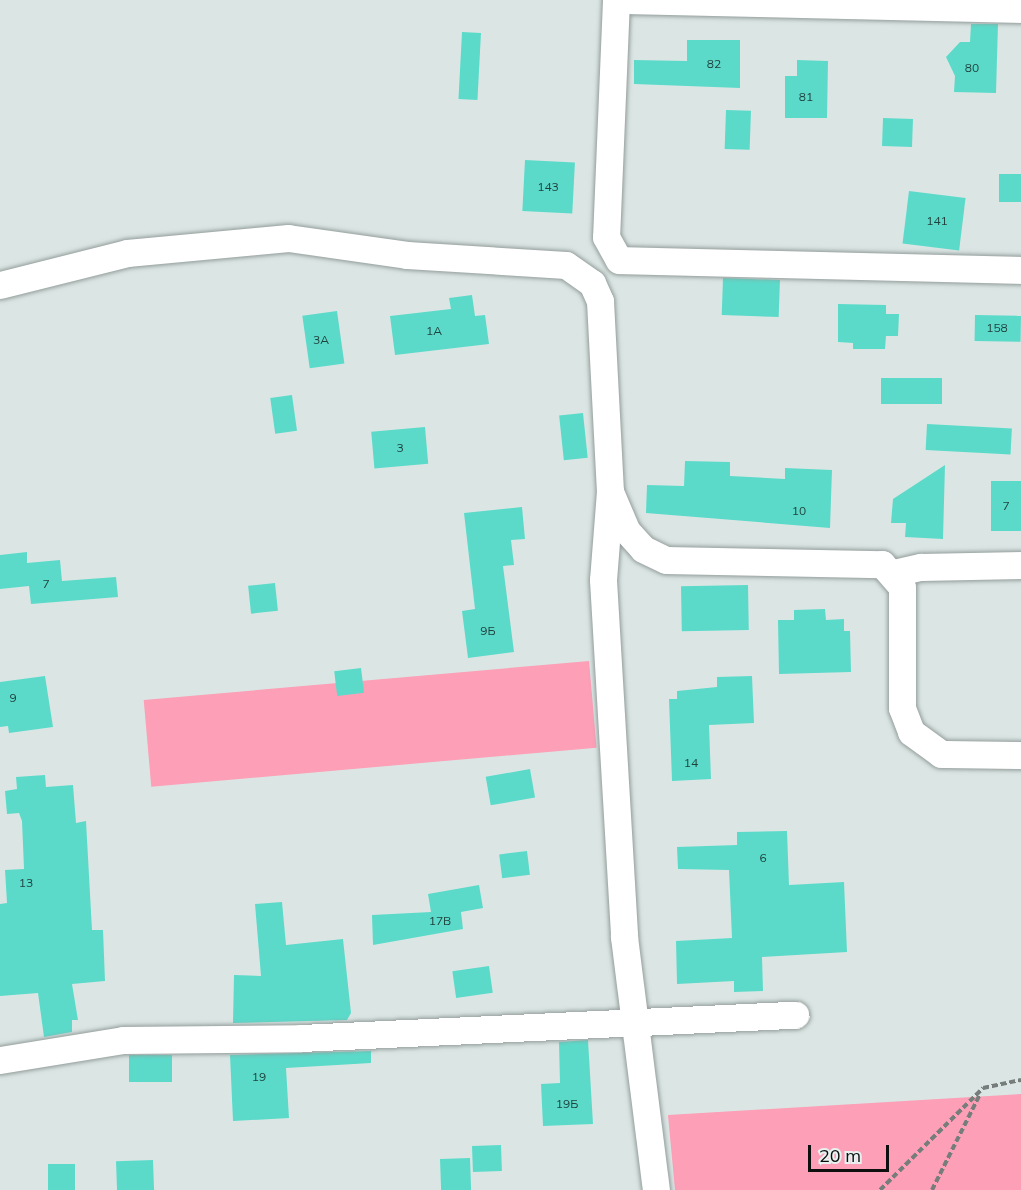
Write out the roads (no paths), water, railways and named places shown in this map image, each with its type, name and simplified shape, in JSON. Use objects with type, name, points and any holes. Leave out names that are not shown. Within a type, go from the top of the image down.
[{"type":"street","points":[[616,0],[606,237],[612,254],[631,263],[1021,270]]},
{"type":"street","points":[[627,0],[1021,9]]},
{"type":"street","points":[[0,285],[127,253],[288,238],[407,255],[566,265],[587,278],[600,301],[610,491],[603,580],[633,1021],[656,1190]]},
{"type":"street","points":[[587,278],[612,254]]},
{"type":"street","points":[[610,491],[626,530],[643,549],[666,560],[848,561],[882,564],[894,573],[904,608],[902,708],[911,732],[941,754],[1021,755]]},
{"type":"street","points":[[894,573],[921,567],[1021,565]]},
{"type":"street","points":[[0,1060],[123,1040],[301,1038],[795,1015]]}]
